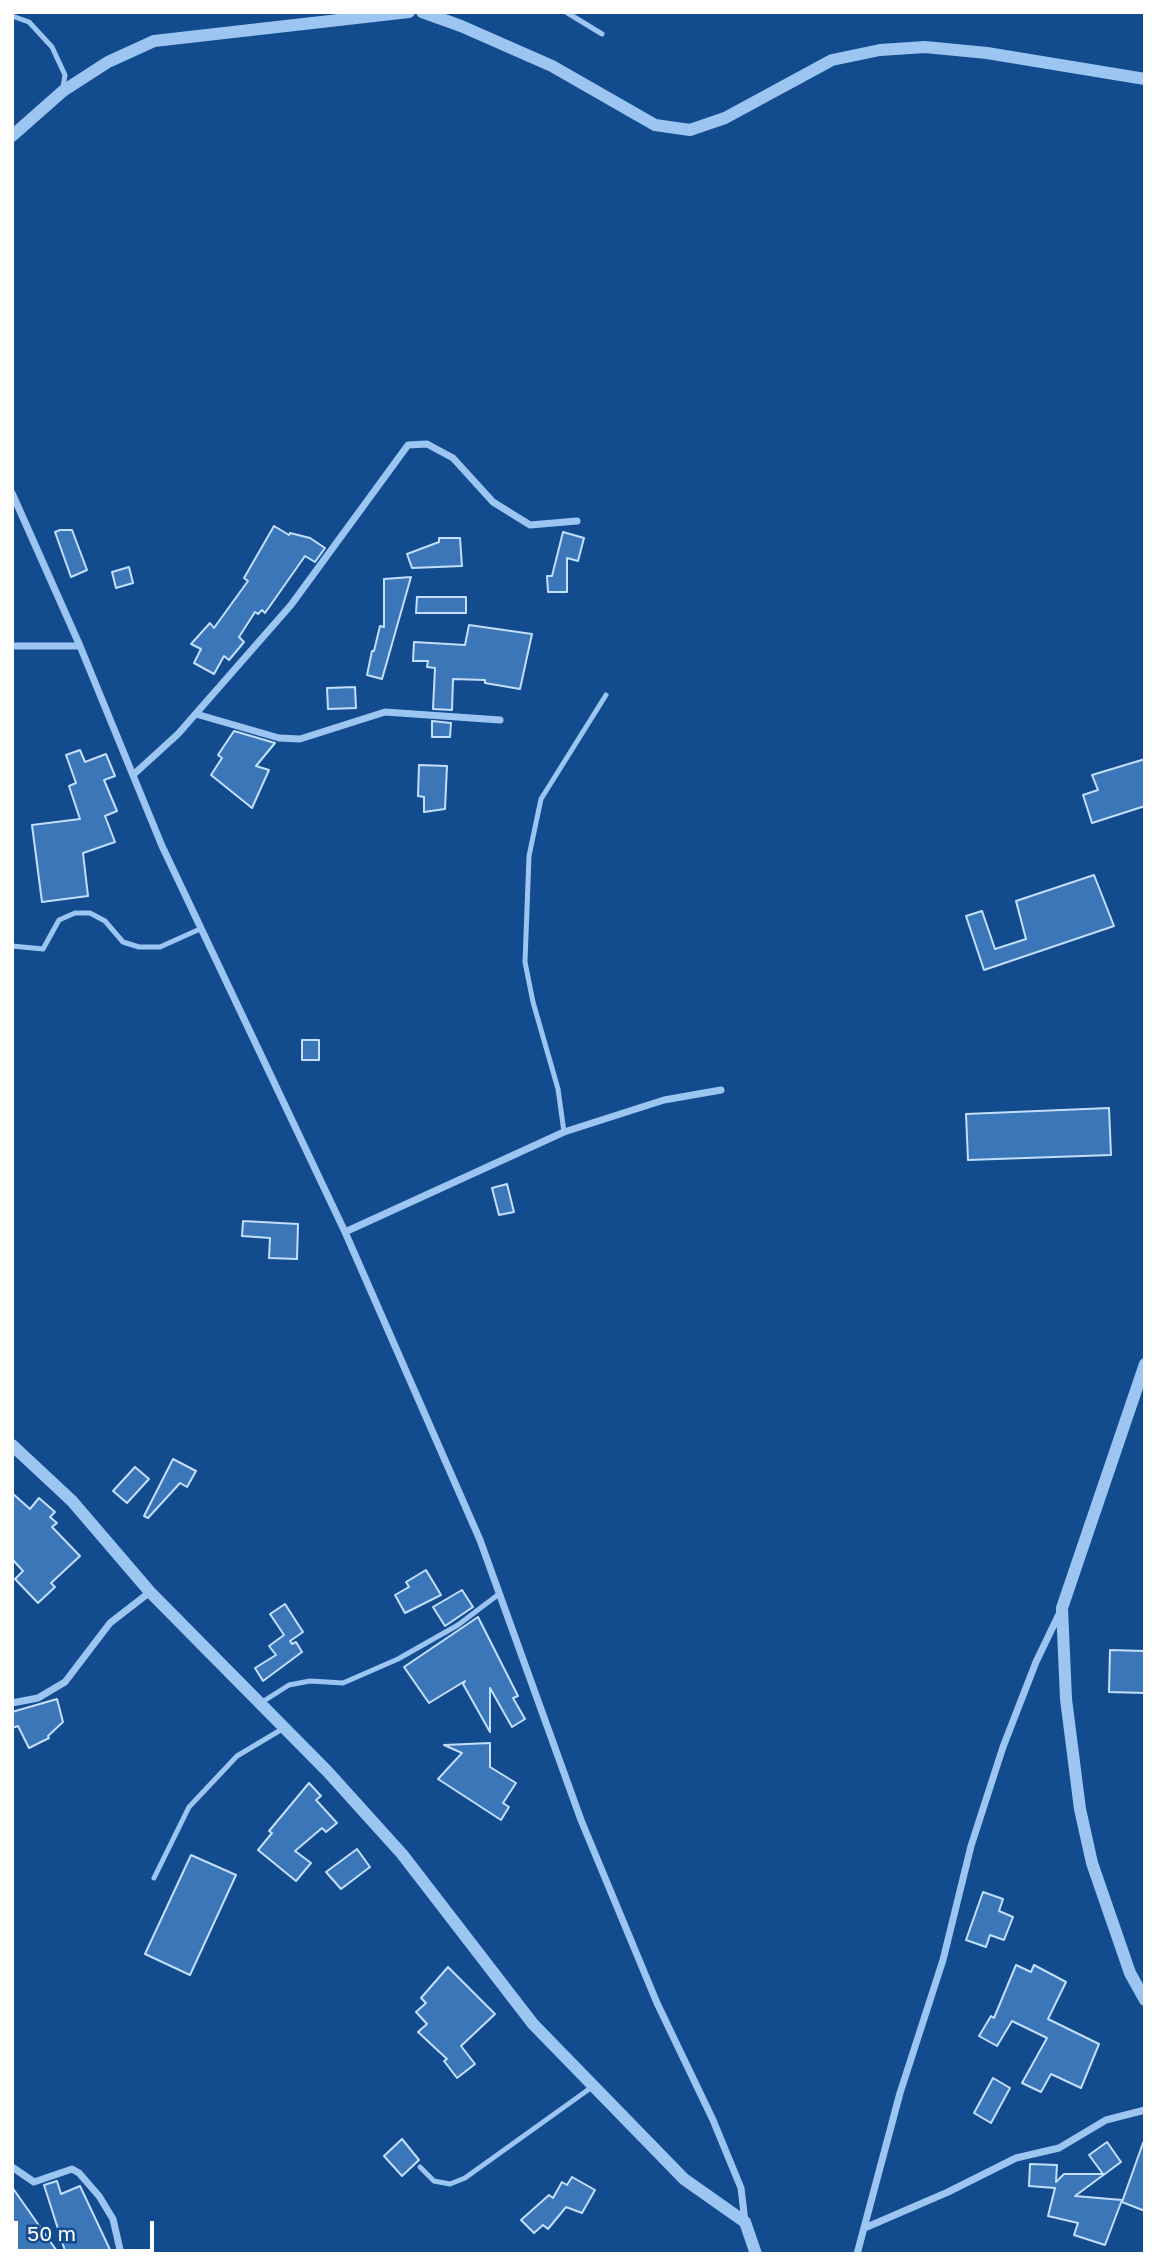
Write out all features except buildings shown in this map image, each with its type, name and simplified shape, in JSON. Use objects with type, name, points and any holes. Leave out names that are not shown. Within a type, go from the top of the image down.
[{"type":"street","points":[[12,136],[63,91],[108,62],[153,41],[409,12]]},
{"type":"street","points":[[422,12],[552,66],[655,125],[690,130],[725,118],[832,61],[880,50],[925,47],[987,53],[1145,79]]},
{"type":"street","points":[[133,775],[196,714],[291,605],[408,445],[427,444],[453,458],[493,502],[530,525],[577,521]]},
{"type":"street","points":[[12,493],[200,929],[345,1232],[480,1540],[581,1820],[657,2003],[713,2120],[741,2188],[745,2222],[757,2254]]},
{"type":"street","points":[[12,646],[80,646]]},
{"type":"street","points":[[196,714],[279,738],[300,739],[385,712],[500,720]]},
{"type":"street","points":[[345,1232],[564,1132],[664,1100],[720,1090]]},
{"type":"street","points":[[857,2254],[867,2227],[900,2093],[943,1960],[971,1846],[1003,1746],[1036,1662],[1062,1608],[1140,1395],[1145,1364]]},
{"type":"street","points":[[12,1445],[72,1501],[150,1592],[284,1728],[402,1854],[533,2024],[684,2179],[745,2222]]},
{"type":"street","points":[[12,1703],[38,1698],[65,1682],[110,1623],[150,1592]]},
{"type":"street","points":[[1062,1608],[1066,1699],[1083,1820],[1093,1864],[1126,1961],[1145,2000]]},
{"type":"street","points":[[867,2227],[948,2192],[1016,2158],[1059,2148],[1106,2120],[1145,2110]]},
{"type":"street","points":[[12,2167],[34,2182],[72,2168],[79,2173],[99,2196],[113,2219],[121,2254]]},
{"type":"lane","points":[[457,12],[461,26]]},
{"type":"lane","points":[[566,12],[602,34]]},
{"type":"lane","points":[[12,16],[29,22],[52,47],[65,75],[63,91]]},
{"type":"lane","points":[[564,1132],[558,1089],[533,1002],[525,962],[529,856],[541,799],[606,695]]},
{"type":"lane","points":[[12,946],[43,949],[59,920],[75,913],[90,913],[105,921],[124,942],[139,947],[160,947],[200,929]]},
{"type":"lane","points":[[259,1704],[289,1685],[310,1681],[343,1683],[398,1659],[458,1625],[499,1594]]},
{"type":"lane","points":[[153,1878],[189,1807],[237,1756],[284,1728]]},
{"type":"lane","points":[[421,2167],[434,2181],[450,2184],[465,2178],[594,2085]]}]
